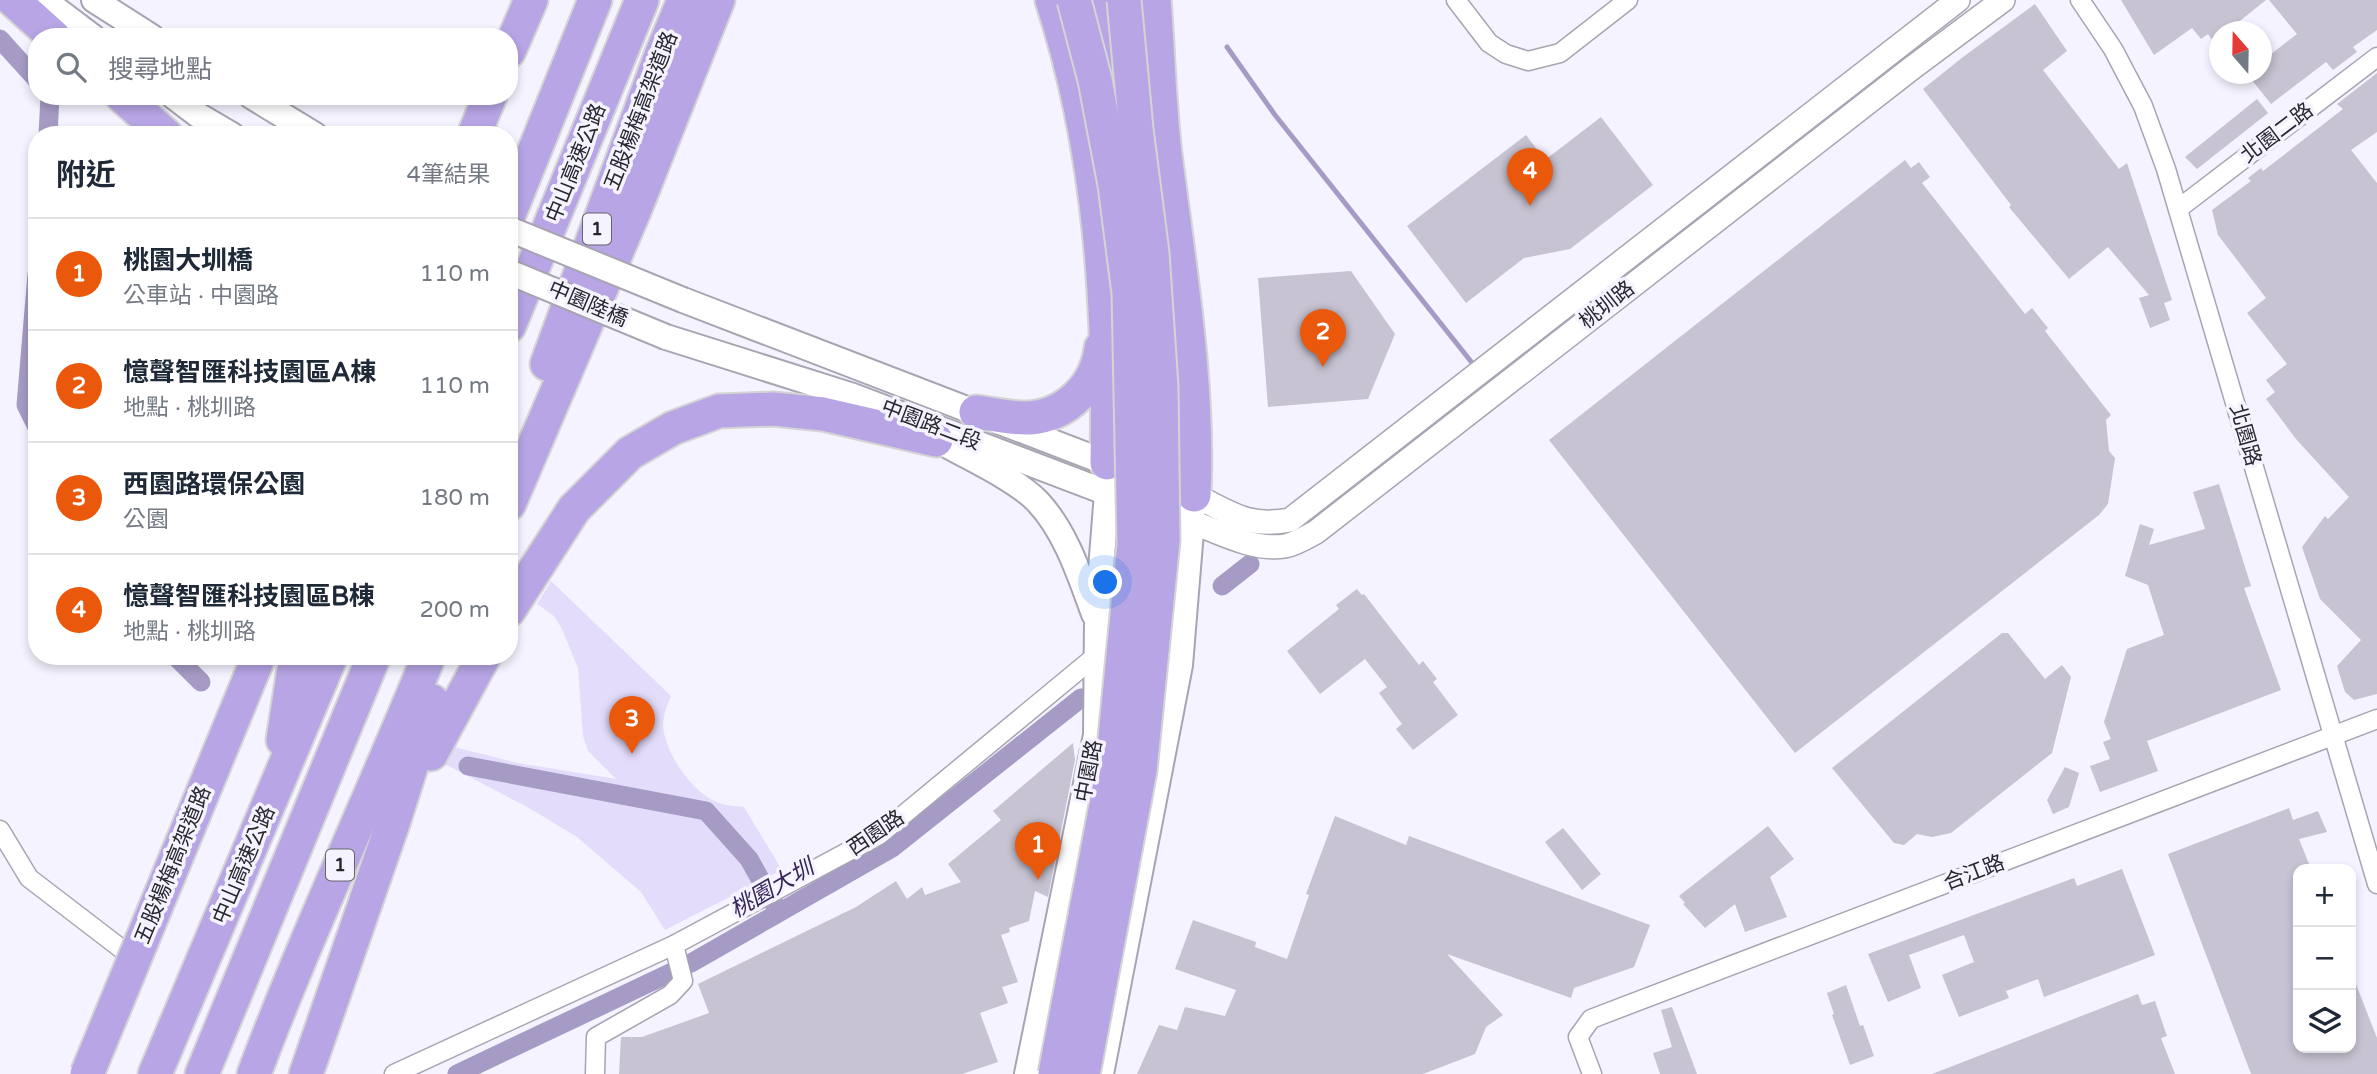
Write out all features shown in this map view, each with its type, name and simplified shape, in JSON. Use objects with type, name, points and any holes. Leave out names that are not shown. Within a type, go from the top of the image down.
[{"type":"highway","points":[[13,0],[44,28]]},
{"type":"highway","points":[[518,30],[531,0]]},
{"type":"highway","name":"中山高速公路","points":[[518,192],[595,0]]},
{"type":"highway","name":"中山高速公路","points":[[518,304],[642,0]]},
{"type":"highway","name":"五股楊梅高架道路","points":[[518,436],[684,0]]},
{"type":"highway","points":[[518,483],[629,222],[718,0]]},
{"type":"highway","points":[[1052,0],[1074,76],[1091,157],[1106,296],[1109,379],[1107,478]]},
{"type":"highway","points":[[1055,1074],[1111,779],[1135,544],[1129,293],[1115,185],[1095,80],[1074,0]]},
{"type":"highway","points":[[1090,0],[1091,157]]},
{"type":"highway","points":[[1098,0],[1129,193],[1144,339],[1152,494]]},
{"type":"highway","points":[[1126,0],[1165,150]]},
{"type":"highway","points":[[1083,1074],[1140,770],[1163,540],[1161,387],[1152,253],[1136,129],[1126,0]]},
{"type":"highway","points":[[1154,0],[1165,150],[1191,375],[1195,470],[1193,509]]},
{"type":"highway","points":[[132,105],[156,126]]},
{"type":"highway","points":[[478,126],[486,105]]},
{"type":"highway","points":[[976,412],[1029,418],[1052,414],[1069,404],[1089,384],[1100,355],[1106,296]]},
{"type":"highway","points":[[518,596],[574,509],[630,453],[673,429],[719,411],[773,409],[823,414],[936,440]]},
{"type":"highway","name":"五股楊梅高架道路","points":[[87,1074],[254,665]]},
{"type":"highway","points":[[276,789],[295,665]]},
{"type":"highway","name":"中山高速公路","points":[[155,1074],[327,665]]},
{"type":"highway","name":"中山高速公路","points":[[202,1074],[370,665]]},
{"type":"highway","name":"1","points":[[254,1074],[289,980],[425,665]]},
{"type":"highway","points":[[306,1074],[446,665]]},
{"type":"highway","points":[[393,823],[479,665]]},
{"type":"main road","points":[[44,0],[81,28]]},
{"type":"main road","points":[[94,0],[138,28]]},
{"type":"main road","points":[[185,105],[217,126]]},
{"type":"main road","points":[[266,105],[300,126]]},
{"type":"main road","name":"中園陸橋","points":[[518,233],[683,300]]},
{"type":"main road","name":"中園陸橋","points":[[518,276],[666,337]]},
{"type":"main road","name":"中園路二段","points":[[683,300],[976,412],[1107,478]]},
{"type":"main road","name":"中園路二段","points":[[666,337],[1107,478],[1193,509]]},
{"type":"main road","points":[[890,410],[936,440],[992,469],[1037,502],[1075,563],[1097,620]]},
{"type":"main road","name":"中園路","points":[[1027,1074],[1096,735],[1097,620],[1107,478]]},
{"type":"main road","points":[[1140,877],[1139,676],[1152,494]]},
{"type":"main road","points":[[1101,1074],[1180,665],[1193,509]]},
{"type":"street","points":[[1456,0],[1489,43],[1506,54],[1528,61],[1560,52],[1629,0]]},
{"type":"street","name":"桃圳路","points":[[1193,509],[1253,523],[1270,524],[1290,520],[1958,0]]},
{"type":"street","name":"桃圳路","points":[[1193,509],[1250,544],[1287,546],[1316,532],[2003,0]]},
{"type":"street","name":"北園路","points":[[2080,0],[2113,49],[2143,106],[2178,209],[2377,884]]},
{"type":"street","name":"北園二路","points":[[2178,209],[2377,57]]},
{"type":"street","name":"西園路","points":[[394,1074],[674,944],[879,835],[1098,654]]},
{"type":"street","name":"合江路","points":[[1592,1074],[1578,1037],[1591,1019],[2377,719]]},
{"type":"street","points":[[0,830],[29,878],[136,960]]},
{"type":"street","points":[[595,1074],[596,1037],[670,995],[683,981],[674,944]]},
{"type":"shaded area","points":[[551,581],[671,696],[663,728],[672,754],[685,776],[712,800],[725,805],[744,807],[782,870],[665,930],[641,892],[577,837],[529,808],[445,764],[450,746],[518,763],[616,779],[588,751],[583,736],[578,668],[554,616],[537,604]]},
{"type":"building","points":[[2121,0],[2266,0],[2240,21],[2209,21],[2209,35],[2201,39],[2192,28],[2154,55]]},
{"type":"building","points":[[2269,0],[2377,0],[2377,30],[2353,47],[2357,52],[2333,70],[2326,62],[2271,104],[2255,84],[2272,84],[2272,53],[2297,34]]},
{"type":"building","points":[[2035,4],[2067,51],[2043,70],[2119,169],[2127,163],[2172,300],[2164,303],[2170,320],[2150,328],[2139,298],[2149,295],[2108,247],[2069,279],[2009,207],[2011,205],[1923,89]]},
{"type":"building","points":[[2377,73],[2377,132],[2351,150],[2377,183],[2377,694],[2354,700],[2345,692],[2337,666],[2361,640],[2320,599],[2302,547],[2325,516],[2328,519],[2349,497],[2296,439],[2266,399],[2275,392],[2266,380],[2287,364],[2247,313],[2266,298],[2218,235],[2212,210],[2251,181],[2248,178],[2261,168],[2263,171],[2343,109],[2337,104]]},
{"type":"building","points":[[2257,99],[2268,113],[2197,169],[2185,157]]},
{"type":"building","points":[[1601,117],[1653,185],[1570,249],[1524,258],[1466,303],[1407,226],[1526,135],[1545,160]]},
{"type":"building","points":[[1905,160],[1911,168],[1919,162],[1930,177],[1922,183],[2025,314],[2032,308],[2048,328],[2045,331],[2111,415],[2106,420],[2109,451],[2115,458],[2108,504],[2099,515],[1795,753],[1549,440]]},
{"type":"building","points":[[1351,271],[1395,334],[1368,399],[1268,407],[1258,278]]},
{"type":"building","points":[[2219,484],[2251,586],[2244,588],[2281,690],[2147,741],[2158,771],[2100,792],[2090,766],[2110,759],[2103,742],[2111,739],[2104,722],[2127,649],[2164,635],[2148,585],[2125,576],[2140,524],[2154,529],[2149,545],[2205,529],[2193,492]]},
{"type":"building","points":[[1357,589],[1364,594],[1419,665],[1423,661],[1437,679],[1433,682],[1458,715],[1413,750],[1396,729],[1402,724],[1379,693],[1387,687],[1365,659],[1320,694],[1287,651],[1339,609],[1336,605]]},
{"type":"building","points":[[2002,633],[2008,633],[2045,679],[2062,665],[2071,677],[2052,753],[1951,833],[1932,837],[1917,834],[1904,845],[1894,843],[1832,768]]},
{"type":"building","points":[[1073,743],[1075,760],[1048,897],[1035,891],[1029,921],[1009,928],[1010,932],[1001,935],[1018,982],[1002,987],[1008,1003],[980,1013],[998,1062],[962,1074],[619,1074],[621,1037],[642,1037],[709,1013],[698,984],[856,907],[896,881],[907,899],[922,887],[925,895],[961,882],[948,864],[1001,820],[993,811]]},
{"type":"building","points":[[2065,767],[2079,773],[2069,807],[2053,814],[2047,800]]},
{"type":"building","points":[[2289,808],[2293,820],[2318,811],[2327,832],[2299,839],[2309,864],[2293,864],[2293,1053],[2356,1053],[2356,984],[2377,1038],[2377,1074],[2251,1074],[2168,854]]},
{"type":"building","points":[[1335,816],[1406,845],[1409,836],[1650,925],[1634,967],[1574,988],[1571,998],[1447,954],[1503,1015],[1486,1027],[1475,1054],[1423,1074],[1137,1074],[1159,1025],[1177,1030],[1185,1007],[1225,1016],[1236,990],[1175,969],[1193,920],[1256,942],[1255,947],[1287,959],[1309,895],[1306,894]]},
{"type":"building","points":[[1768,826],[1794,859],[1770,877],[1787,917],[1745,932],[1735,904],[1705,928],[1679,896]]},
{"type":"building","points":[[1563,828],[1601,874],[1582,890],[1545,842]]},
{"type":"building","points":[[2122,869],[2155,955],[2044,997],[2038,979],[2006,991],[2009,998],[1959,1017],[1942,975],[1974,962],[1964,935],[1909,955],[1921,988],[1888,1002],[1868,954],[2074,878],[2077,886]]},
{"type":"building","points":[[1846,985],[1874,1056],[1850,1065],[1827,993]]},
{"type":"building","points":[[2138,994],[2142,1005],[2155,1001],[2167,1036],[2161,1038],[2175,1074],[1932,1074]]},
{"type":"building","points":[[1672,1007],[1697,1074],[1660,1074],[1653,1053],[1672,1047],[1661,1010]]},
{"type":"waterway","points":[[0,39],[28,70]]},
{"type":"waterway","points":[[1227,47],[1275,115],[1473,364]]},
{"type":"waterway","points":[[48,126],[50,105]]},
{"type":"waterway","points":[[28,381],[28,409]]},
{"type":"waterway","name":"桃園大圳","points":[[1222,586],[1250,564]]},
{"type":"waterway","points":[[184,665],[201,682]]},
{"type":"waterway","name":"桃園大圳","points":[[457,1074],[691,963],[892,848],[1081,698]]},
{"type":"waterway","points":[[468,766],[706,811],[749,859],[777,909]]},
{"type":"place","name":"憶聲智匯科技園區B棟","points":[[1530,206]]},
{"type":"place","name":"憶聲智匯科技園區A棟","points":[[1323,367]]},
{"type":"place","name":"西園路環保公園","points":[[632,754]]},
{"type":"place","name":"桃園大圳橋","points":[[1038,880]]}]
